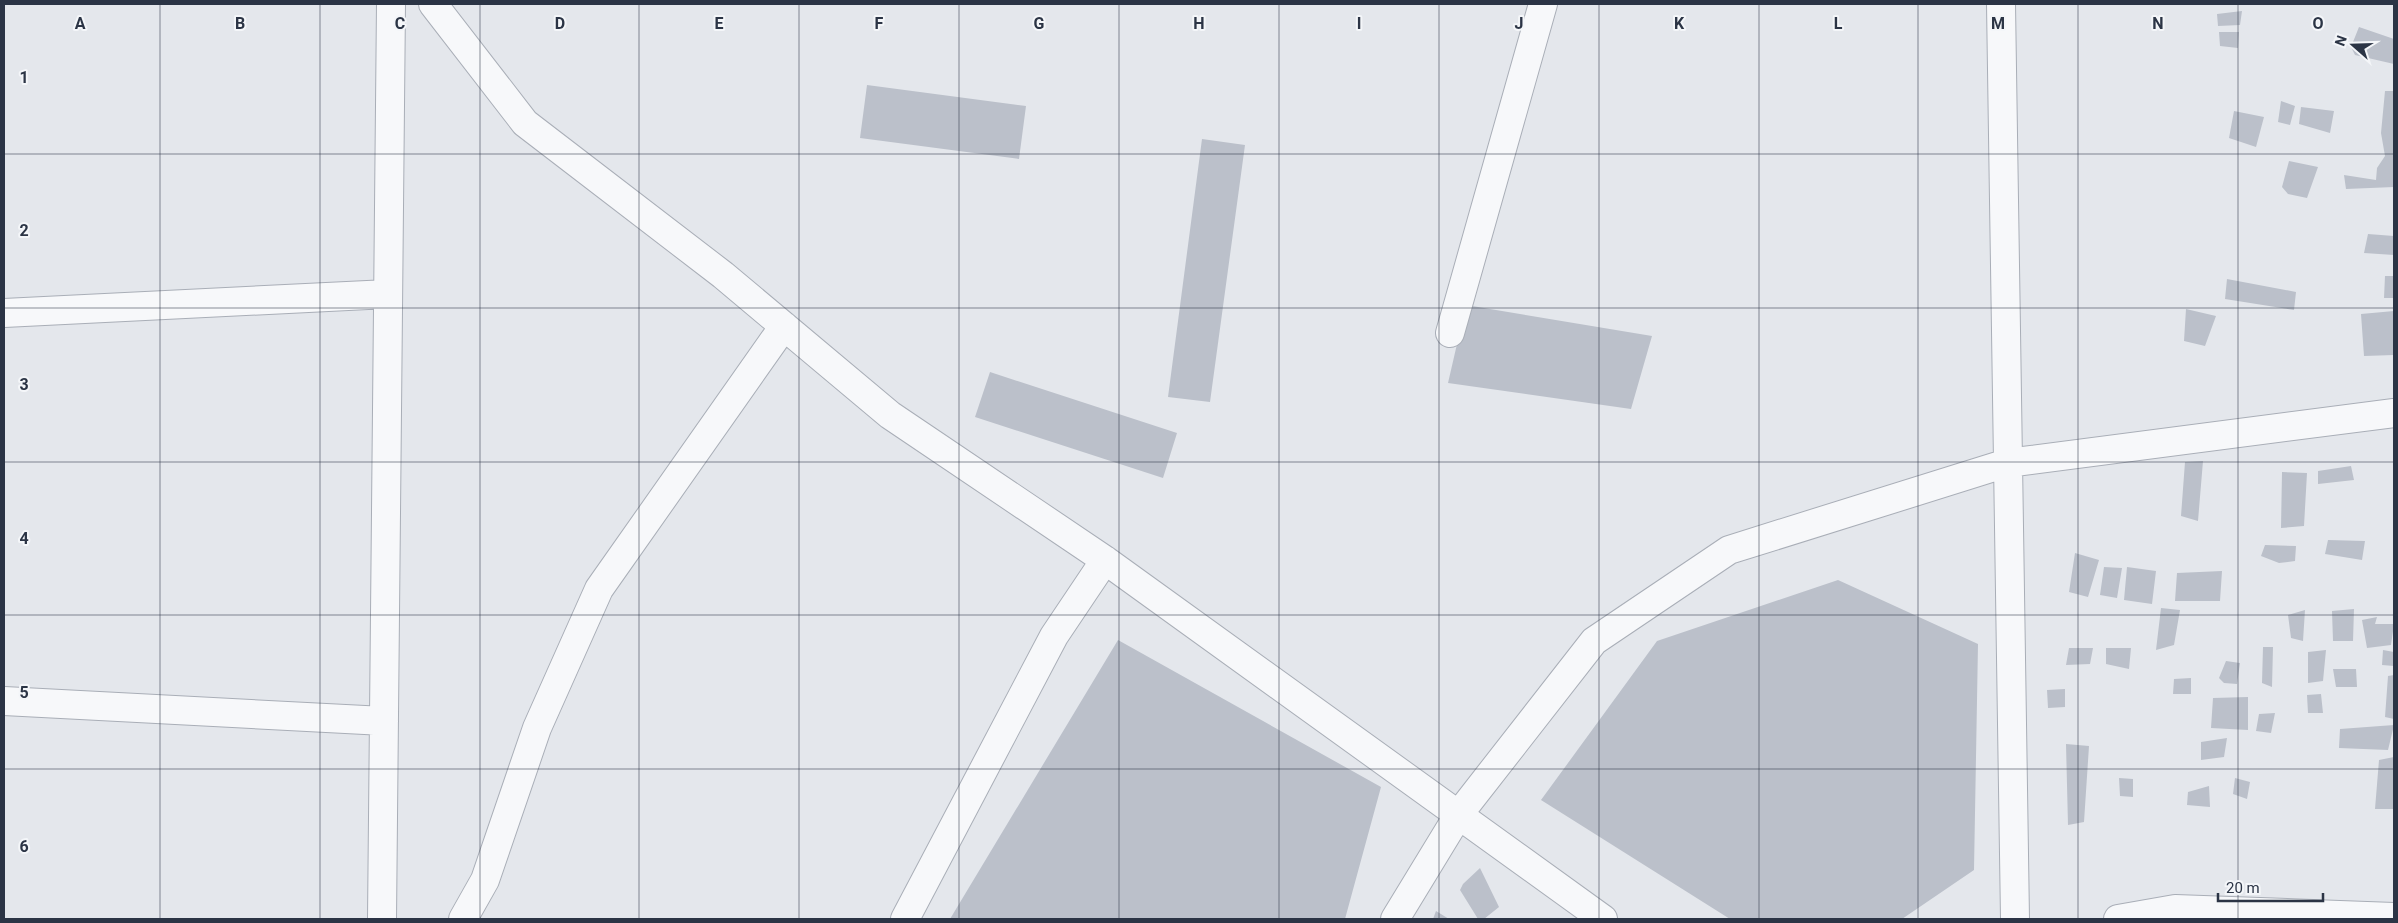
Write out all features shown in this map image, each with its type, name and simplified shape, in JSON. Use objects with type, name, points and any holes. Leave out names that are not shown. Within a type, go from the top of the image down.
[{"type":"street","points":[[382,919],[391,4]]},
{"type":"street","points":[[433,4],[525,123],[723,275],[890,415],[1105,560],[1603,919]]},
{"type":"street","points":[[1450,333],[1543,4]]},
{"type":"street","points":[[2001,4],[2015,919]]},
{"type":"street","points":[[4,313],[388,294]]},
{"type":"street","points":[[463,919],[485,880],[537,728],[599,589],[784,326]]},
{"type":"street","points":[[1395,919],[1459,814],[1594,641],[1729,550],[2007,463],[2394,413]]},
{"type":"street","points":[[905,919],[1054,636],[1105,560]]},
{"type":"street","points":[[4,701],[384,721]]},
{"type":"street","points":[[2118,919],[2175,909],[2394,917]]},
{"type":"building","points":[[2242,11],[2240,25],[2218,26],[2217,14]]},
{"type":"building","points":[[2359,27],[2394,39],[2394,64],[2355,55],[2351,47]]},
{"type":"building","points":[[2219,32],[2239,32],[2238,48],[2220,46]]},
{"type":"building","points":[[867,85],[1026,106],[1019,159],[860,138]]},
{"type":"building","points":[[2385,91],[2394,91],[2394,187],[2346,189],[2344,175],[2376,180],[2377,168],[2385,156],[2381,133]]},
{"type":"building","points":[[2281,101],[2295,106],[2290,125],[2278,122]]},
{"type":"building","points":[[2301,107],[2334,111],[2330,133],[2299,124]]},
{"type":"building","points":[[2234,111],[2264,117],[2256,147],[2229,138]]},
{"type":"building","points":[[1202,139],[1245,145],[1210,402],[1168,397]]},
{"type":"building","points":[[2289,161],[2318,167],[2307,198],[2288,194],[2282,187]]},
{"type":"building","points":[[2368,234],[2394,236],[2394,255],[2364,253]]},
{"type":"building","points":[[2385,276],[2394,276],[2394,298],[2384,298]]},
{"type":"building","points":[[2227,279],[2296,292],[2294,310],[2225,299]]},
{"type":"building","points":[[1466,305],[1652,336],[1631,409],[1448,383]]},
{"type":"building","points":[[2186,309],[2216,316],[2205,346],[2184,341]]},
{"type":"building","points":[[2394,311],[2394,355],[2364,356],[2361,314]]},
{"type":"building","points":[[990,372],[1177,433],[1163,478],[975,417]]},
{"type":"building","points":[[2203,461],[2198,521],[2181,516],[2185,462]]},
{"type":"building","points":[[2351,466],[2354,480],[2318,484],[2318,471]]},
{"type":"building","points":[[2282,472],[2307,473],[2304,526],[2281,528]]},
{"type":"building","points":[[2328,540],[2365,541],[2362,560],[2325,554]]},
{"type":"building","points":[[2265,545],[2296,546],[2295,561],[2279,563],[2261,556]]},
{"type":"building","points":[[2075,553],[2099,560],[2088,597],[2069,592]]},
{"type":"building","points":[[2104,567],[2122,568],[2117,598],[2100,595]]},
{"type":"building","points":[[2127,567],[2156,571],[2152,604],[2124,600]]},
{"type":"building","points":[[2222,571],[2220,601],[2175,601],[2177,573]]},
{"type":"building","points":[[1838,580],[1978,644],[1974,870],[1902,919],[1730,919],[1541,800],[1657,641]]},
{"type":"building","points":[[2161,608],[2180,610],[2174,645],[2156,650]]},
{"type":"building","points":[[2354,609],[2353,641],[2333,641],[2332,611]]},
{"type":"building","points":[[2305,610],[2303,641],[2291,638],[2288,615]]},
{"type":"building","points":[[2377,617],[2375,624],[2394,624],[2391,645],[2367,648],[2362,620]]},
{"type":"building","points":[[1118,640],[1381,787],[1345,919],[950,919]]},
{"type":"building","points":[[2263,647],[2273,647],[2272,687],[2262,683]]},
{"type":"building","points":[[2069,648],[2093,648],[2090,664],[2066,665]]},
{"type":"building","points":[[2106,648],[2131,648],[2129,669],[2106,664]]},
{"type":"building","points":[[2326,650],[2323,681],[2308,683],[2308,652]]},
{"type":"building","points":[[2383,650],[2394,652],[2394,666],[2382,665]]},
{"type":"building","points":[[2226,661],[2240,663],[2237,684],[2224,683],[2219,678]]},
{"type":"building","points":[[2333,669],[2356,669],[2357,687],[2336,687]]},
{"type":"building","points":[[2394,675],[2394,719],[2385,717],[2388,676]]},
{"type":"building","points":[[2191,678],[2191,694],[2173,694],[2174,679]]},
{"type":"building","points":[[2065,689],[2065,707],[2048,708],[2047,690]]},
{"type":"building","points":[[2321,694],[2323,713],[2308,713],[2307,695]]},
{"type":"building","points":[[2248,697],[2248,730],[2211,728],[2213,698]]},
{"type":"building","points":[[2275,713],[2271,733],[2256,731],[2259,714]]},
{"type":"building","points":[[2394,725],[2388,750],[2339,748],[2340,729]]},
{"type":"building","points":[[2227,738],[2224,757],[2201,760],[2201,742]]},
{"type":"building","points":[[2066,744],[2089,746],[2084,822],[2068,825]]},
{"type":"building","points":[[2394,757],[2393,809],[2375,809],[2379,760]]},
{"type":"building","points":[[2119,778],[2133,779],[2133,797],[2120,796]]},
{"type":"building","points":[[2235,778],[2250,782],[2247,799],[2233,794]]},
{"type":"building","points":[[2209,786],[2210,807],[2187,805],[2188,792]]},
{"type":"building","points":[[1480,868],[1499,907],[1484,919],[1478,919],[1460,890],[1463,884]]},
{"type":"building","points":[[1436,911],[1449,919],[1433,919]]}]
